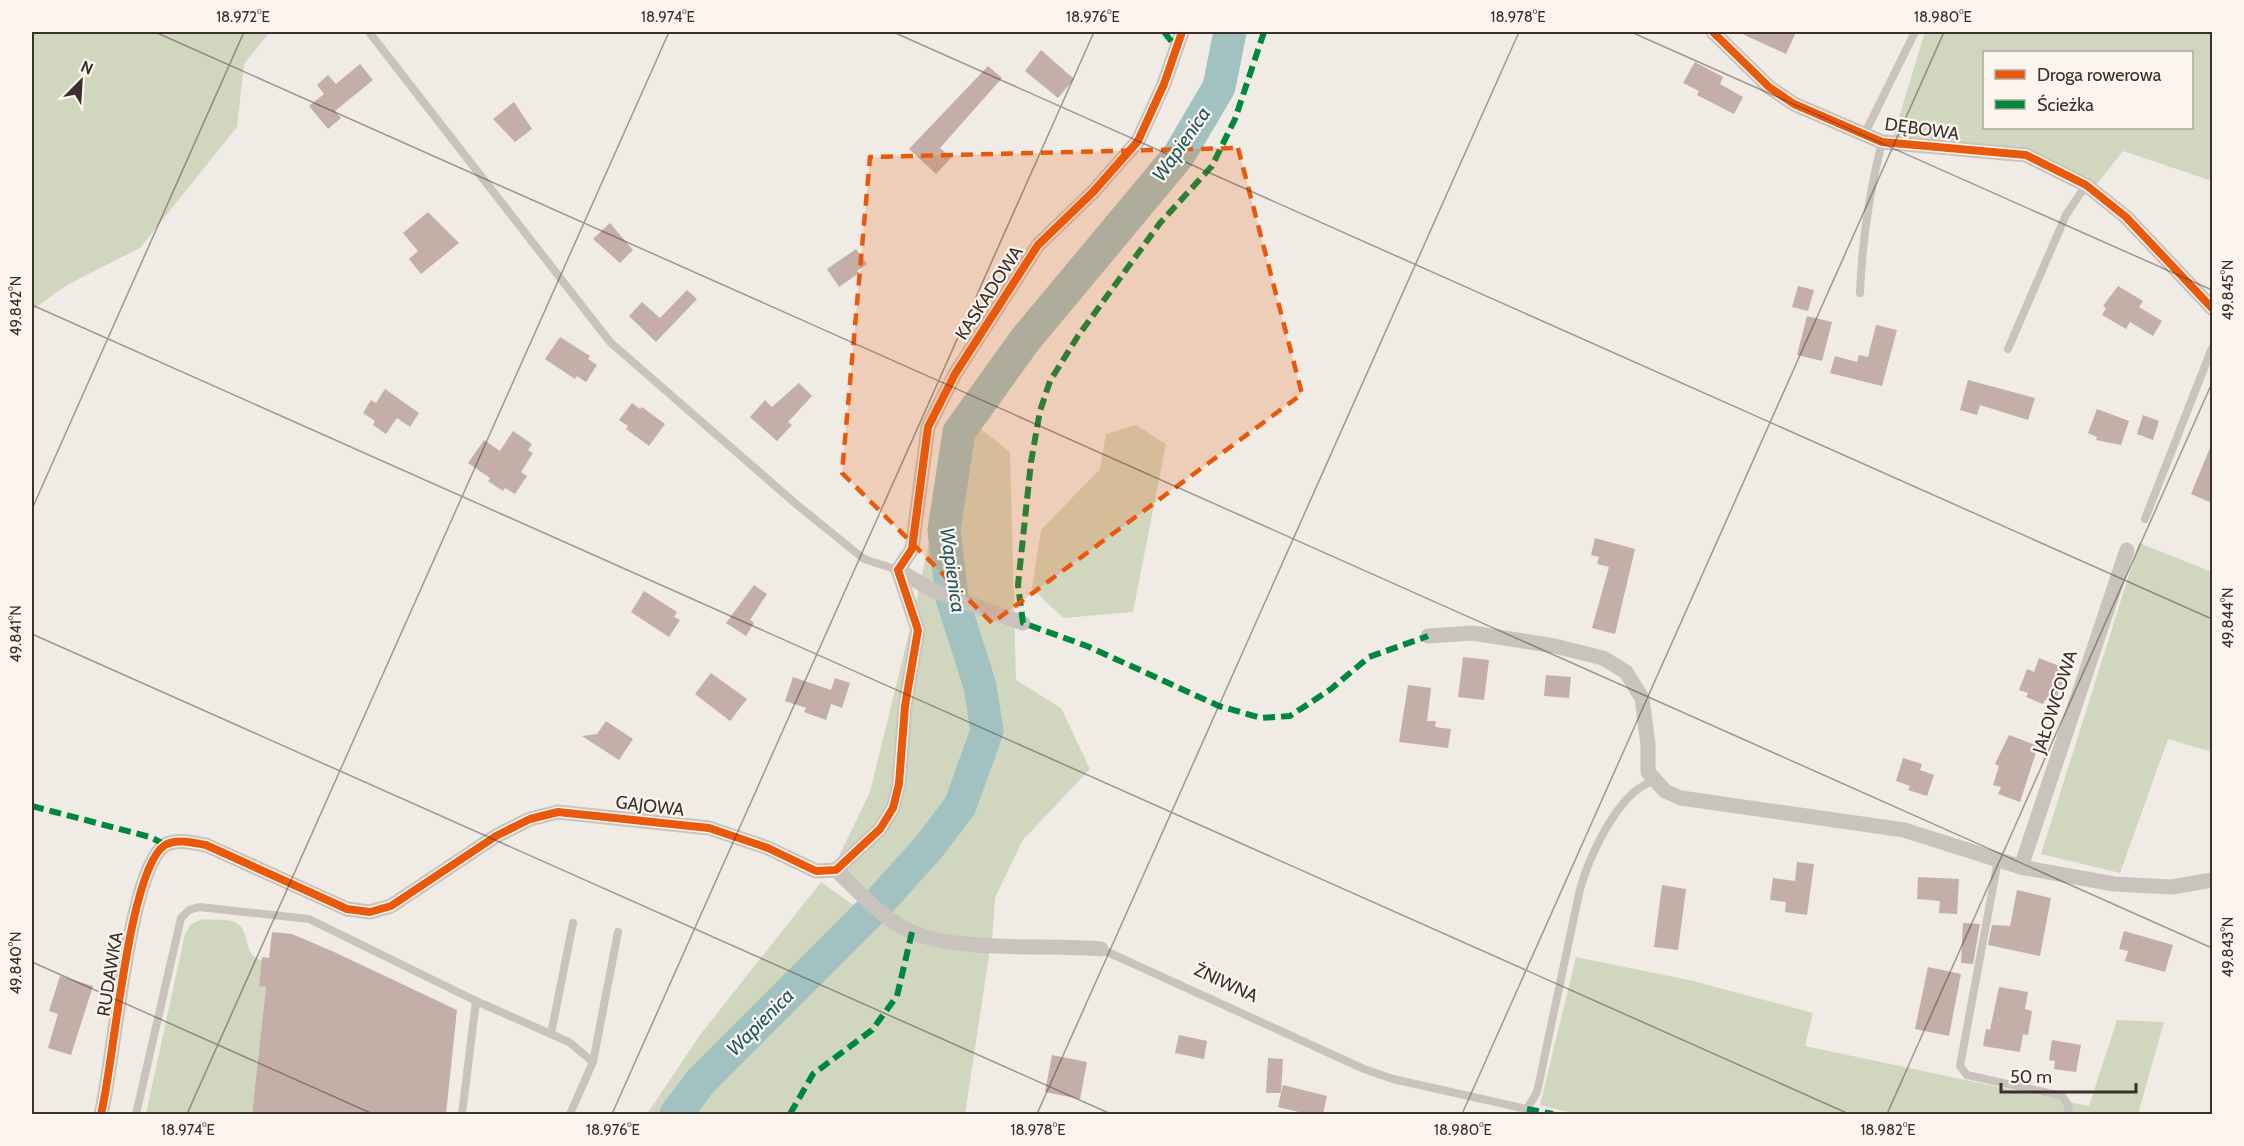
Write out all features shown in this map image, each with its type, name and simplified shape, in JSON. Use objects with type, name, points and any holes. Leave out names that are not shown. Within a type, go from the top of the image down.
[{"type":"street","name":"KASKADOWA","points":[[898,570],[912,549],[928,427],[955,374],[1038,245],[1093,192],[1138,141],[1164,84],[1182,32]]},
{"type":"street","name":"DĘBOWA","points":[[1713,32],[1769,87],[1794,104],[1882,142],[2026,156],[2086,185],[2126,217],[2212,308]]},
{"type":"street","name":"JAŁOWCOWA","points":[[2021,867],[2127,550]]},
{"type":"street","points":[[898,570],[932,590],[1023,623]]},
{"type":"street","points":[[836,870],[880,829],[893,808],[899,784],[905,705],[918,630],[898,570]]},
{"type":"street","points":[[1428,636],[1472,633],[1555,646],[1604,658],[1626,672],[1642,698],[1648,745],[1648,772],[1665,791],[1681,798],[1904,830],[2021,867],[2114,884],[2172,887],[2212,880]]},
{"type":"street","name":"GAJOWA","points":[[166,845],[183,841],[206,845],[347,909],[370,912],[391,906],[496,836],[530,819],[558,812],[709,828],[768,848],[816,871],[836,870]]},
{"type":"street","name":"RUDAWKA","points":[[101,1114],[136,905],[153,859],[166,845]]},
{"type":"street","name":"ŻNIWNA","points":[[836,870],[874,908],[902,927],[946,942],[1101,949]]},
{"type":"lane","points":[[369,32],[610,342],[796,504],[864,559],[898,570]]},
{"type":"lane","points":[[1865,133],[1915,32]]},
{"type":"lane","points":[[1860,293],[1862,243],[1869,195],[1882,142]]},
{"type":"lane","points":[[2008,349],[2066,215],[2086,185]]},
{"type":"lane","points":[[2145,519],[2212,348]]},
{"type":"lane","name":"ŻNIWNA","points":[[1101,949],[1364,1069],[1393,1079],[1527,1109],[1537,1092],[1580,889],[1588,862],[1603,834],[1633,793],[1653,780]]},
{"type":"lane","points":[[1998,860],[1960,1066],[1967,1075],[2061,1096],[2068,1105],[2069,1114]]},
{"type":"lane","points":[[136,1114],[181,918],[189,910],[199,907],[309,919],[476,1001],[551,1034],[583,1052],[593,1062]]},
{"type":"lane","points":[[551,1034],[573,924]]},
{"type":"lane","points":[[570,1114],[593,1062],[618,932]]},
{"type":"lane","points":[[462,1114],[476,1001]]},
{"type":"highlighted area","points":[[1238,148],[1302,394],[992,623],[842,473],[870,157]]},
{"type":"green space","points":[[32,32],[270,32],[244,64],[237,127],[140,248],[67,285],[32,310]]},
{"type":"green space","points":[[1925,32],[2212,32],[2212,181],[2123,151],[2096,185],[2028,149],[1892,140]]},
{"type":"green space","points":[[958,411],[1010,452],[1016,680],[1061,708],[1090,769],[1022,841],[995,898],[992,941],[913,929],[887,914],[836,862],[870,792],[910,629]]},
{"type":"green space","points":[[1136,425],[1166,444],[1133,612],[1063,618],[1032,588],[1041,530],[1100,469],[1106,434]]},
{"type":"green space","points":[[2139,543],[2212,572],[2212,752],[2168,739],[2120,873],[2041,854]]},
{"type":"green space","points":[[821,882],[859,909],[696,1068],[661,1114],[647,1114],[700,1035]]},
{"type":"green space","points":[[203,919],[229,920],[238,924],[245,935],[251,953],[262,960],[259,985],[266,987],[252,1114],[146,1114],[185,934],[191,924]]},
{"type":"green space","points":[[884,919],[990,949],[965,1114],[691,1114],[701,1097]]},
{"type":"green space","points":[[1576,957],[1693,981],[1813,1013],[1805,1046],[2089,1106],[2117,1020],[2164,1022],[2138,1114],[1576,1114],[1540,1105]]},
{"type":"building","points":[[1738,32],[1796,32],[1786,54]]},
{"type":"building","points":[[1041,50],[1074,79],[1058,98],[1025,71]]},
{"type":"building","points":[[1695,62],[1723,77],[1720,84],[1743,97],[1734,114],[1697,95],[1699,91],[1683,83]]},
{"type":"building","points":[[360,64],[373,80],[335,111],[341,118],[328,129],[309,106],[324,94],[317,85],[328,75],[336,84]]},
{"type":"building","points":[[988,66],[1002,78],[940,148],[951,158],[936,174],[909,149]]},
{"type":"building","points":[[514,102],[532,129],[515,142],[493,119]]},
{"type":"building","points":[[428,212],[459,243],[421,274],[409,259],[418,251],[403,233]]},
{"type":"building","points":[[610,223],[633,250],[620,263],[593,239]]},
{"type":"building","points":[[856,249],[867,264],[857,271],[859,273],[839,287],[827,269]]},
{"type":"building","points":[[1798,286],[1814,290],[1808,311],[1792,307]]},
{"type":"building","points":[[2118,286],[2143,301],[2139,307],[2162,321],[2153,336],[2130,322],[2126,329],[2102,315],[2106,308],[2103,306]]},
{"type":"building","points":[[687,290],[697,299],[656,342],[629,316],[642,302],[660,318]]},
{"type":"building","points":[[1807,316],[1832,322],[1822,361],[1797,355]]},
{"type":"building","points":[[1876,325],[1897,330],[1882,386],[1830,373],[1835,356],[1857,362],[1859,355],[1868,357]]},
{"type":"building","points":[[560,337],[590,356],[588,359],[597,365],[586,382],[577,376],[575,379],[545,359]]},
{"type":"building","points":[[1968,380],[2035,398],[2028,420],[1980,405],[1977,415],[1960,410]]},
{"type":"building","points":[[799,383],[812,396],[788,422],[792,425],[777,441],[750,417],[765,400],[772,407]]},
{"type":"building","points":[[385,389],[419,413],[410,427],[397,418],[386,434],[373,425],[375,421],[363,413],[371,400],[376,403]]},
{"type":"building","points":[[632,403],[640,409],[642,407],[665,424],[649,446],[626,429],[628,426],[619,420]]},
{"type":"building","points":[[2097,409],[2129,421],[2121,445],[2096,440],[2097,437],[2088,433]]},
{"type":"building","points":[[2143,415],[2159,421],[2153,440],[2137,434]]},
{"type":"building","points":[[513,431],[532,444],[528,450],[533,453],[521,472],[527,476],[515,494],[505,488],[503,491],[488,481],[490,478],[468,463],[484,440],[500,451]]},
{"type":"building","points":[[2212,443],[2212,503],[2191,494]]},
{"type":"building","points":[[1595,538],[1635,549],[1615,634],[1592,628],[1609,567],[1597,564],[1599,557],[1591,555]]},
{"type":"building","points":[[754,585],[767,594],[750,620],[754,623],[746,636],[726,623]]},
{"type":"building","points":[[644,591],[677,612],[674,617],[680,620],[669,637],[631,612]]},
{"type":"building","points":[[1463,657],[1489,660],[1484,700],[1458,697]]},
{"type":"building","points":[[2039,658],[2062,667],[2058,679],[2063,681],[2054,703],[2045,700],[2043,704],[2026,697],[2028,693],[2019,690],[2027,669],[2034,672]]},
{"type":"building","points":[[711,673],[747,699],[730,721],[695,694]]},
{"type":"building","points":[[1546,675],[1571,677],[1569,698],[1544,696]]},
{"type":"building","points":[[793,677],[831,690],[835,678],[850,683],[842,708],[831,704],[826,720],[804,712],[806,708],[785,701]]},
{"type":"building","points":[[1408,685],[1431,688],[1427,721],[1436,721],[1435,727],[1451,729],[1448,748],[1399,742]]},
{"type":"building","points":[[606,721],[633,739],[619,760],[582,736],[597,734]]},
{"type":"building","points":[[2009,735],[2038,746],[2020,802],[1998,794],[2001,787],[1993,785],[1999,766],[1995,764]]},
{"type":"building","points":[[1903,758],[1922,764],[1920,770],[1934,775],[1927,796],[1908,790],[1910,786],[1896,781]]},
{"type":"building","points":[[1797,862],[1814,864],[1807,915],[1785,912],[1786,902],[1770,900],[1773,878],[1795,881]]},
{"type":"building","points":[[1918,877],[1959,879],[1957,914],[1939,913],[1940,901],[1917,899]]},
{"type":"building","points":[[1662,885],[1686,889],[1678,950],[1654,947]]},
{"type":"building","points":[[2017,890],[2051,898],[2040,956],[1988,945],[1992,925],[2010,926]]},
{"type":"building","points":[[1963,923],[1980,924],[1973,964],[1961,963]]},
{"type":"building","points":[[2124,931],[2173,945],[2165,972],[2125,961],[2128,951],[2119,949]]},
{"type":"building","points":[[272,932],[292,934],[457,1010],[446,1114],[252,1114],[266,987],[259,986],[262,957],[269,958]]},
{"type":"building","points":[[1928,967],[1961,974],[1949,1036],[1915,1029]]},
{"type":"building","points":[[60,976],[93,986],[71,1055],[48,1048],[58,1014],[49,1011]]},
{"type":"building","points":[[1999,987],[2028,992],[2025,1009],[2032,1011],[2028,1035],[2023,1034],[2020,1052],[1983,1046],[1986,1029],[1990,1030]]},
{"type":"building","points":[[1179,1035],[1207,1041],[1204,1059],[1175,1053]]},
{"type":"building","points":[[2052,1040],[2081,1045],[2076,1072],[2054,1069],[2055,1061],[2049,1060]]},
{"type":"building","points":[[1052,1055],[1087,1062],[1080,1099],[1045,1092]]},
{"type":"building","points":[[1268,1058],[1283,1059],[1281,1093],[1266,1093]]},
{"type":"building","points":[[1283,1085],[1327,1096],[1323,1114],[1307,1114],[1278,1107]]},
{"type":"waterway","name":"Wapienica","points":[[676,1114],[701,1081],[874,908],[928,848],[960,806],[987,731],[980,686],[952,598],[944,530],[959,432],[1025,340],[1179,155],[1219,87],[1230,32]]},
{"type":"marked path","points":[[1164,32],[1176,47]]},
{"type":"marked path","points":[[1264,32],[1235,119],[1212,166],[1160,223],[1078,336],[1050,381],[1040,411],[1031,462],[1018,585],[1023,623],[1087,646],[1219,706],[1261,718],[1290,716],[1331,689],[1369,657],[1428,636]]},
{"type":"marked path","points":[[32,806],[150,837],[166,845]]},
{"type":"marked path","points":[[790,1114],[813,1074],[872,1030],[897,996],[912,932]]},
{"type":"marked path","points":[[1527,1109],[1553,1114]]},
{"type":"cycle path","points":[[101,1114],[124,970],[141,890],[152,861],[165,845],[170,843],[186,842],[206,845],[347,909],[370,912],[391,906],[496,836],[530,819],[558,812],[709,828],[768,848],[816,871],[836,870],[880,829],[893,808],[899,784],[905,706],[918,630],[898,570],[912,549],[928,427],[955,374],[1038,245],[1093,192],[1138,141],[1164,84],[1182,32]]},
{"type":"cycle path","points":[[1713,32],[1769,87],[1794,104],[1882,142],[2026,155],[2086,185],[2126,217],[2212,308]]}]
